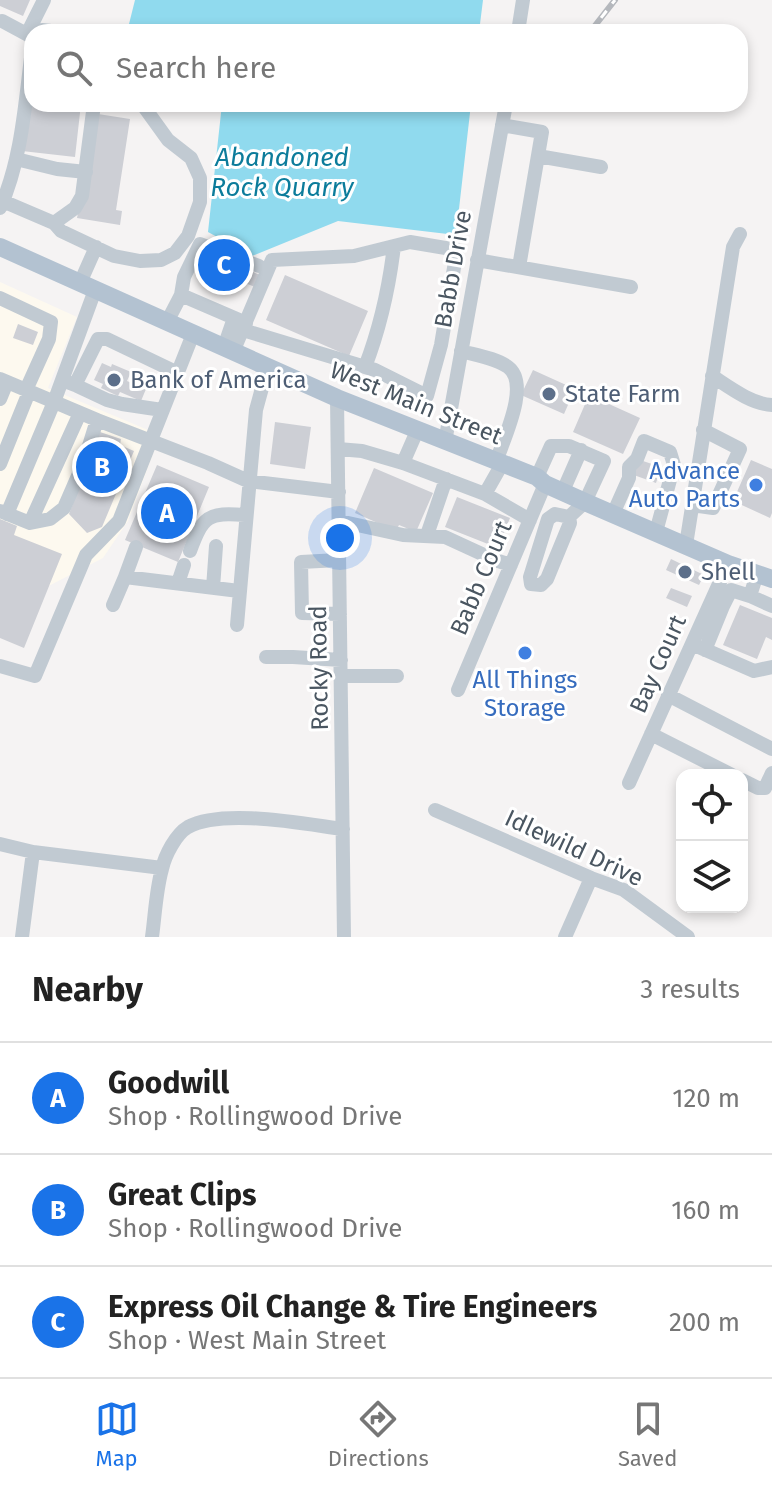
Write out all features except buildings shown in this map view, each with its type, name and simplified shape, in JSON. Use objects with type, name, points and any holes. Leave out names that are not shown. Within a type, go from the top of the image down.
[{"type":"main road","name":"West Main Street","points":[[0,247],[337,398],[499,463],[728,564],[765,576]]},
{"type":"street","points":[[36,24],[44,0]]},
{"type":"street","points":[[519,24],[523,0]]},
{"type":"street","points":[[1,22],[24,31]]},
{"type":"street","points":[[24,104],[11,184],[1,204],[54,223],[61,231],[114,256],[140,261],[161,260],[175,253],[188,236],[200,202],[200,178],[191,158],[168,140],[148,112]]},
{"type":"street","points":[[54,223],[75,208],[82,196],[93,112]]},
{"type":"street","name":"Babb Drive","points":[[445,442],[504,112]]},
{"type":"street","points":[[502,125],[542,132],[519,267]]},
{"type":"street","points":[[538,156],[601,167]]},
{"type":"street","points":[[16,159],[86,172]]},
{"type":"street","points":[[686,545],[733,247],[740,234]]},
{"type":"street","points":[[181,295],[241,324],[375,370],[427,396],[441,345],[457,250],[410,242],[354,256],[272,260],[241,324],[228,350]]},
{"type":"street","points":[[167,322],[200,244],[259,266]]},
{"type":"street","points":[[365,367],[378,334],[394,246]]},
{"type":"street","points":[[69,382],[96,247]]},
{"type":"street","points":[[477,260],[631,287]]},
{"type":"street","points":[[0,298],[51,322],[49,339],[0,464]]},
{"type":"street","points":[[0,666],[35,676],[86,555],[119,521],[193,334]]},
{"type":"street","points":[[97,420],[84,462],[64,508],[50,519],[30,523],[4,512],[54,402],[98,339],[107,339],[178,373]]},
{"type":"street","points":[[461,351],[506,365],[516,378],[516,404],[499,463],[485,494]]},
{"type":"street","points":[[237,625],[256,410],[271,368]]},
{"type":"street","points":[[712,376],[767,406],[772,405]]},
{"type":"street","points":[[0,399],[4,381],[248,481],[339,492]]},
{"type":"street","points":[[69,382],[107,400],[162,410]]},
{"type":"street","name":"Rocky Road","points":[[337,398],[344,937]]},
{"type":"street","points":[[30,523],[80,413]]},
{"type":"street","points":[[692,505],[713,508],[740,449],[703,430]]},
{"type":"street","points":[[403,463],[417,431]]},
{"type":"street","points":[[613,514],[644,441],[670,452],[674,465],[656,532]]},
{"type":"street","points":[[548,484],[551,446],[581,450],[629,472]]},
{"type":"street","points":[[338,449],[362,451],[403,463],[485,494],[530,520]]},
{"type":"street","points":[[548,484],[581,450]]},
{"type":"street","points":[[569,517],[585,502],[604,461]]},
{"type":"street","points":[[427,535],[446,479]]},
{"type":"street","name":"Babb Court","points":[[458,690],[548,484]]},
{"type":"street","points":[[531,584],[530,577],[548,519],[555,514],[569,517]]},
{"type":"street","points":[[178,583],[199,527],[211,516],[245,515]]},
{"type":"street","points":[[504,580],[541,585],[547,579],[570,523],[569,517]]},
{"type":"street","points":[[339,521],[403,535],[445,537],[511,565]]},
{"type":"street","points":[[213,588],[216,546]]},
{"type":"street","points":[[113,605],[136,547]]},
{"type":"street","points":[[339,560],[301,562],[302,613],[340,614]]},
{"type":"street","name":"Bay Court","points":[[629,783],[668,695],[699,647],[718,603],[728,564]]},
{"type":"street","points":[[750,596],[765,576]]},
{"type":"street","points":[[125,577],[239,591]]},
{"type":"street","points":[[718,603],[731,590],[772,606]]},
{"type":"street","points":[[699,647],[754,671],[772,667]]},
{"type":"street","points":[[266,657],[293,657],[397,676]]},
{"type":"street","points":[[668,695],[772,749]]},
{"type":"street","points":[[651,734],[720,769]]},
{"type":"street","points":[[748,783],[765,788],[772,773]]},
{"type":"street","name":"Idlewild Drive","points":[[435,810],[624,890],[688,937]]},
{"type":"street","points":[[152,937],[162,868],[170,849],[185,829],[205,820],[237,818],[343,829]]},
{"type":"street","points":[[0,844],[33,852],[162,868]]},
{"type":"street","points":[[22,937],[33,852]]},
{"type":"street","points":[[565,937],[591,878]]},
{"type":"shaded area","points":[[0,282],[77,317],[48,388],[160,435],[128,521],[103,558],[0,611]]},
{"type":"water","points":[[135,0],[483,0],[480,24],[129,24]]},
{"type":"water","name":"Abandoned Rock Quarry","points":[[221,112],[470,112],[456,235],[338,221],[252,256],[208,232]]},
{"type":"railway","points":[[596,24],[615,0]]},
{"type":"place","name":"Express Oil Change & Tire Engineers","points":[[224,265]]},
{"type":"place","name":"Bank of America","points":[[114,380]]},
{"type":"place","name":"State Farm","points":[[549,394]]},
{"type":"place","name":"Great Clips","points":[[102,467]]},
{"type":"place","name":"Advance Auto Parts","points":[[756,485]]},
{"type":"place","name":"Goodwill","points":[[167,513]]},
{"type":"place","name":"Shell","points":[[685,572]]},
{"type":"place","name":"All Things Storage","points":[[525,653]]}]
